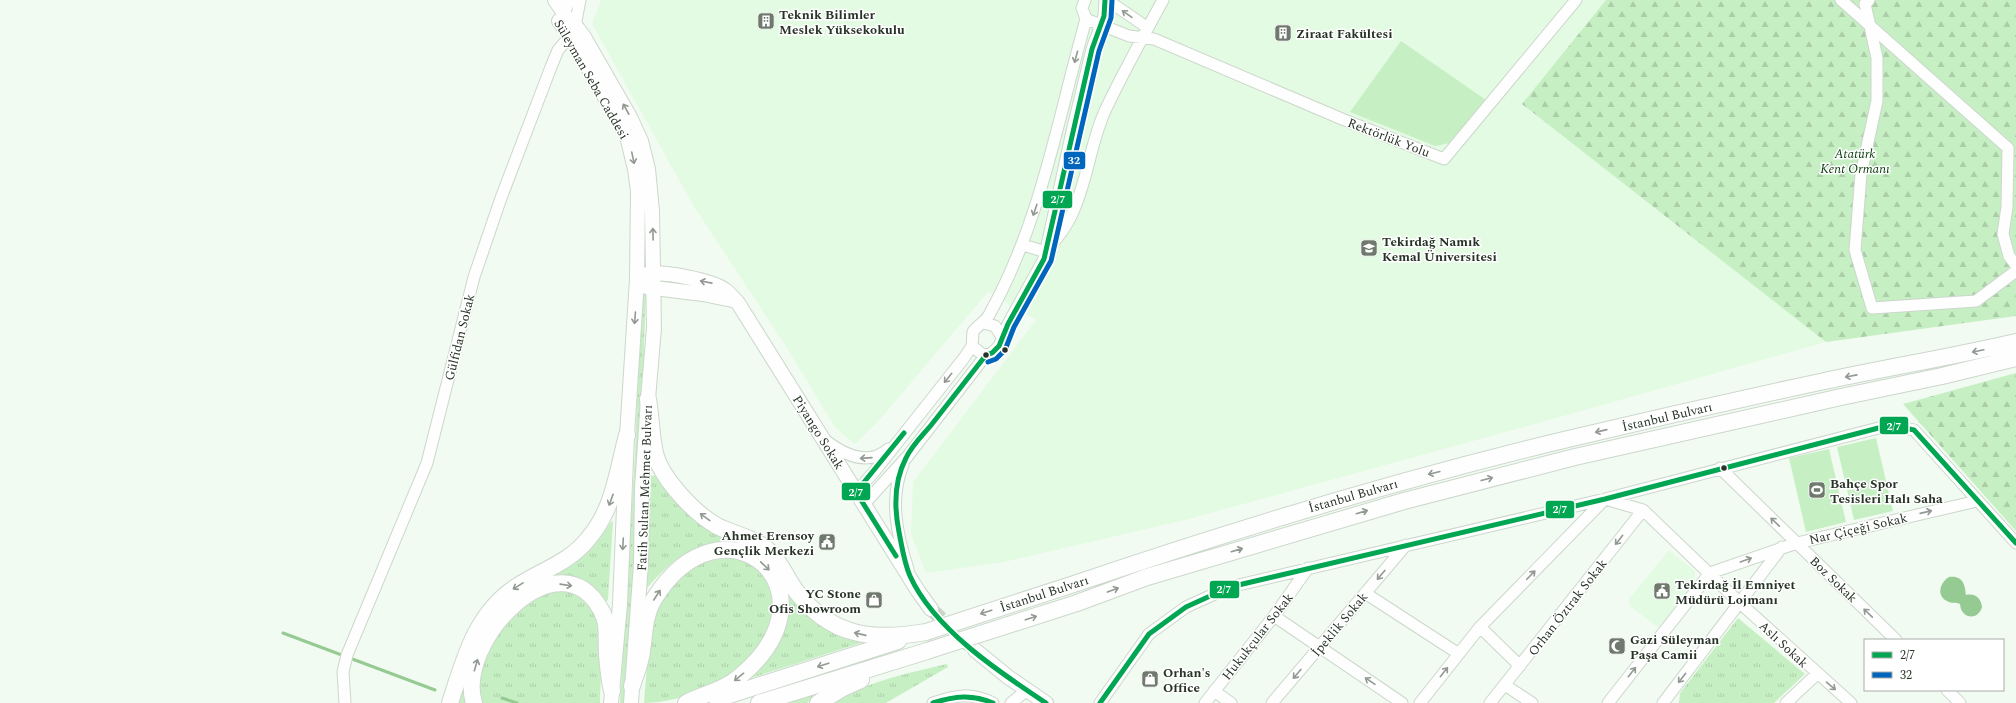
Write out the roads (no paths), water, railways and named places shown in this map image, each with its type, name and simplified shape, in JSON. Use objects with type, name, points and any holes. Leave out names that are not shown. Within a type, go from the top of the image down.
[{"type":"highway","name":"İstanbul Bulvarı","points":[[705,703],[1076,583],[1202,540],[1320,504],[1568,439],[1821,382],[2016,342]]},
{"type":"highway","name":"İstanbul Bulvarı","points":[[759,703],[1077,603],[1147,577],[1404,500],[1582,455],[1841,396],[1942,376],[2016,358]]},
{"type":"highway","points":[[648,399],[656,454],[661,467],[674,486],[700,513],[716,525],[768,549],[776,558],[799,594],[815,612],[827,621],[842,629],[873,636],[904,636],[926,632]]},
{"type":"highway","points":[[450,703],[467,648],[478,626],[485,617],[514,588],[571,556],[589,539],[599,524],[613,496],[627,435]]},
{"type":"highway","points":[[632,686],[642,656],[648,611],[661,588],[680,568],[710,551],[733,549],[745,553],[764,564],[772,573],[777,584],[782,610],[777,627],[761,655],[737,680],[725,687],[686,703]]},
{"type":"highway","points":[[474,703],[472,685],[474,669],[479,653],[496,623],[508,610],[533,591],[556,584],[570,585],[585,592],[601,609],[605,617],[608,675],[612,697]]},
{"type":"highway","points":[[818,703],[842,688],[927,651]]},
{"type":"main road","name":"Süleyman Seba Caddesi","points":[[546,0],[562,17],[613,86],[641,140],[648,168],[651,192],[654,273]]},
{"type":"main road","name":"Süleyman Seba Caddesi","points":[[556,0],[562,17]]},
{"type":"main road","name":"Süleyman Seba Caddesi","points":[[574,33],[621,125],[631,149],[638,191],[637,279]]},
{"type":"main road","points":[[654,273],[637,279],[646,288],[716,296],[738,303]]},
{"type":"main road","name":"Fatih Sultan Mehmet Bulvarı","points":[[630,703],[641,563],[642,488],[654,328],[654,273]]},
{"type":"main road","name":"Piyango Sokak","points":[[654,273],[714,284],[726,290],[738,303],[912,581],[932,609]]},
{"type":"main road","name":"Fatih Sultan Mehmet Bulvarı","points":[[612,697],[620,604],[627,435],[637,279]]},
{"type":"main road","points":[[975,650],[1046,703]]},
{"type":"street","points":[[562,17],[570,0]]},
{"type":"street","points":[[574,33],[580,0]]},
{"type":"street","points":[[856,492],[874,472],[972,346],[973,332],[988,317],[1023,245],[1043,183],[1086,19],[1082,8],[1085,0]]},
{"type":"street","points":[[1046,252],[1073,127],[1105,9],[1106,0]]},
{"type":"street","points":[[1106,0],[1146,33]]},
{"type":"street","points":[[972,346],[978,353],[986,355],[992,354],[999,346],[1002,337],[1046,252],[1059,237],[1072,215],[1080,194],[1091,151],[1104,114],[1163,0]]},
{"type":"street","name":"Rektörlük Yolu","points":[[1146,33],[1154,40],[1342,119],[1444,159],[1576,0]]},
{"type":"street","points":[[1841,0],[1870,24],[2008,148],[2007,207],[2003,234],[2009,256],[2016,265]]},
{"type":"street","points":[[1869,0],[1865,4],[1877,58],[1877,101],[1861,174],[1855,250],[1872,308],[1976,301],[2016,271]]},
{"type":"street","points":[[1086,19],[1129,36],[1146,33]]},
{"type":"street","name":"Gülfidan Sokak","points":[[346,703],[343,672],[352,640],[426,463],[474,277],[501,198],[551,67],[561,46],[574,33]]},
{"type":"street","points":[[1023,245],[1046,252]]},
{"type":"street","points":[[983,323],[995,326],[1002,337]]},
{"type":"street","points":[[864,504],[907,457],[986,355]]},
{"type":"street","points":[[1100,703],[1149,634],[1186,607],[1230,587],[1605,499],[1890,425],[1903,426],[1914,430],[2016,543]]},
{"type":"street","points":[[824,439],[849,455],[860,459],[869,459],[884,453],[899,440]]},
{"type":"street","points":[[907,457],[898,477],[895,505],[896,522],[904,557],[912,581]]},
{"type":"street","name":"Boz Sokak","points":[[1720,468],[1895,639]]},
{"type":"street","points":[[1420,703],[1480,627],[1605,499]]},
{"type":"street","name":"Aslı Sokak","points":[[1605,499],[1643,510],[1816,674],[1851,703]]},
{"type":"street","name":"Nar Çiçeği Sokak","points":[[1710,573],[1782,547],[1977,501]]},
{"type":"street","name":"Orhan Öztrak Sokak","points":[[1490,703],[1643,510]]},
{"type":"street","name":"İpeklik Sokak","points":[[1272,703],[1406,545]]},
{"type":"street","points":[[1665,702],[1782,547]]},
{"type":"street","name":"Hukukçular Sokak","points":[[1205,703],[1274,616],[1308,568]]},
{"type":"street","points":[[1608,703],[1710,573]]},
{"type":"street","points":[[1365,593],[1459,654]]},
{"type":"street","points":[[1274,616],[1402,703]]},
{"type":"street","points":[[1480,627],[1520,666]]},
{"type":"street","points":[[1786,703],[1816,674]]},
{"type":"street","points":[[1505,685],[1532,703]]},
{"type":"street","points":[[1011,703],[1027,690]]},
{"type":"street","points":[[1214,691],[1231,703]]},
{"type":"street","points":[[1948,691],[1960,703]]},
{"type":"street","points":[[933,703],[955,696],[978,696],[992,703]]},
{"type":"waterway","points":[[283,633],[435,690]]},
{"type":"waterway","points":[[502,698],[517,703]]},
{"type":"tunnel","points":[[931,609],[970,646]]},
{"type":"place","name":"Teknik Bilimler Meslek Yüksekokulu","points":[[766,21]]},
{"type":"place","name":"Ziraat Fakültesi","points":[[1283,33]]},
{"type":"place","name":"Tekirdağ Namık Kemal Üniversitesi","points":[[1369,248]]},
{"type":"place","name":"Bahçe Spor Tesisleri Halı Saha","points":[[1817,490]]},
{"type":"place","name":"Ahmet Erensoy Gençlik Merkezi","points":[[827,542]]},
{"type":"place","name":"Tekirdağ İl Emniyet Müdürü Lojmanı","points":[[1662,591]]},
{"type":"place","name":"YC Stone Ofis Showroom","points":[[874,600]]},
{"type":"place","name":"Gazi Süleyman Paşa Camii","points":[[1617,646]]},
{"type":"place","name":"Orhan's Office","points":[[1150,679]]},
{"type":"park label","name":"Atatürk Kent Ormanı","points":[[1855,160]]}]
